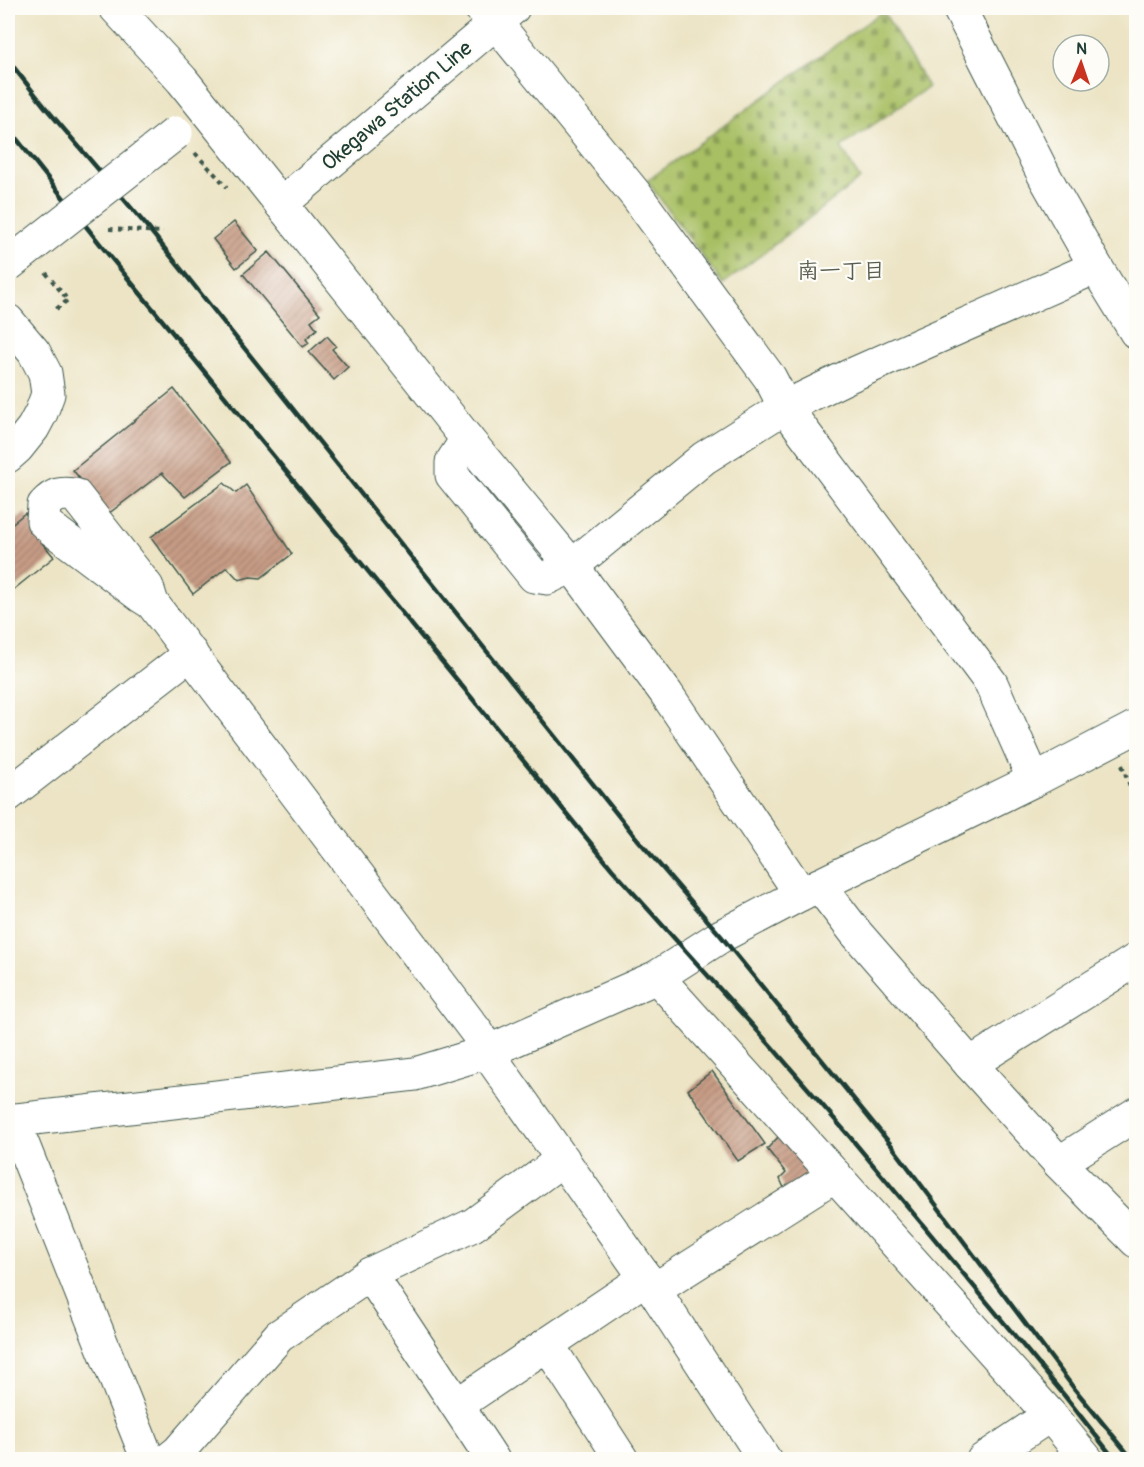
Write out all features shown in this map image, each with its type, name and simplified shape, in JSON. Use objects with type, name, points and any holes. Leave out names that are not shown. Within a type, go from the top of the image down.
[{"type":"street","points":[[116,8],[182,80],[467,439],[572,566],[810,890],[856,933],[1059,1163],[1137,1241]]},
{"type":"street","points":[[959,8],[1045,177],[1096,267],[1137,332]]},
{"type":"street","points":[[496,12],[636,195],[770,378],[786,407],[991,682],[1034,780]]},
{"type":"street","name":"Okegawa Station Line","points":[[281,204],[496,12]]},
{"type":"street","points":[[8,265],[176,133]]},
{"type":"street","points":[[572,566],[704,458],[786,407],[849,376],[1096,267]]},
{"type":"street","points":[[8,321],[34,352],[45,373],[48,394],[33,428],[8,456]]},
{"type":"street","points":[[152,603],[478,1034],[487,1052],[650,1284],[765,1460]]},
{"type":"street","points":[[8,795],[191,653]]},
{"type":"street","points":[[148,1460],[10,1120],[415,1074],[487,1052],[657,977],[721,936],[1124,733]]},
{"type":"street","points":[[970,1064],[1137,960]]},
{"type":"street","points":[[657,977],[1050,1415],[1087,1460]]},
{"type":"street","points":[[1059,1163],[1137,1114]]},
{"type":"street","points":[[168,1460],[178,1452],[279,1336],[370,1274],[473,1225],[563,1159]]},
{"type":"street","points":[[457,1405],[548,1344],[835,1175]]},
{"type":"street","points":[[370,1274],[493,1460]]},
{"type":"street","points":[[548,1344],[622,1460]]},
{"type":"street","points":[[984,1460],[1050,1415]]},
{"type":"path","points":[[176,133],[231,192]]},
{"type":"path","points":[[109,229],[163,232]]},
{"type":"path","points":[[55,310],[68,300]]},
{"type":"path","points":[[1124,733],[1137,802]]},
{"type":"green space","points":[[883,11],[928,87],[841,147],[860,179],[723,284],[647,181]]},
{"type":"building","points":[[234,222],[258,251],[236,268],[213,239]]},
{"type":"building","points":[[269,252],[320,314],[311,321],[317,329],[306,339],[309,343],[303,347],[243,274]]},
{"type":"building","points":[[327,336],[336,346],[332,349],[348,367],[334,380],[309,352]]},
{"type":"building","points":[[174,389],[231,462],[185,497],[162,473],[108,514],[73,470]]},
{"type":"building","points":[[224,483],[236,493],[246,485],[292,554],[261,578],[250,577],[239,580],[227,567],[193,594],[151,537]]},
{"type":"building","points":[[25,513],[36,528],[32,531],[54,557],[8,594],[8,527]]},
{"type":"building","points":[[712,1071],[765,1144],[738,1161],[688,1090]]},
{"type":"building","points":[[782,1133],[814,1174],[785,1190],[780,1179],[786,1173],[767,1149]]},
{"type":"railway","points":[[8,60],[145,224],[633,834],[721,936],[892,1146],[1073,1387],[1133,1460]]},
{"type":"railway","points":[[8,128],[108,254],[612,869],[850,1137],[1115,1460]]},
{"type":"district","name":"南一丁目","points":[[841,271]]}]
